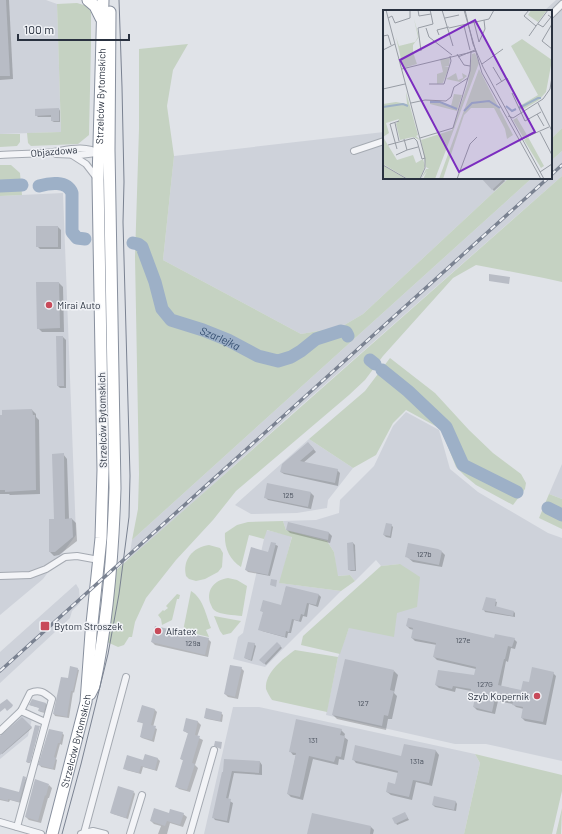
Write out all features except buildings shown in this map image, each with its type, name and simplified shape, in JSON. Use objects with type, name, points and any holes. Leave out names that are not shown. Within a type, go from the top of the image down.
[{"type":"highway","points":[[88,0],[95,6],[103,23]]},
{"type":"highway","name":"Strzelców Bytomskich","points":[[52,834],[86,702],[94,686],[103,637],[113,537],[115,488],[110,172],[104,131],[100,61],[103,0]]},
{"type":"highway","name":"Strzelców Bytomskich","points":[[86,702],[86,685],[99,560],[103,503],[98,152],[104,131],[110,0]]},
{"type":"street","points":[[552,14],[562,4]]},
{"type":"street","name":"Objazdowa","points":[[0,155],[46,153],[83,149],[92,144],[104,131]]},
{"type":"street","points":[[354,151],[383,141]]},
{"type":"street","points":[[83,149],[98,152],[104,158],[110,172]]},
{"type":"street","points":[[46,153],[71,155],[98,152]]},
{"type":"street","points":[[71,155],[86,164],[93,171],[98,180]]},
{"type":"street","points":[[0,576],[30,576],[46,569],[65,557],[77,556],[99,560]]},
{"type":"street","points":[[105,834],[93,831],[82,833],[126,678]]},
{"type":"street","points":[[0,730],[22,711],[30,692],[36,690],[45,693],[52,699],[17,827]]},
{"type":"street","points":[[22,711],[45,722]]},
{"type":"street","points":[[190,834],[214,750]]},
{"type":"street","points":[[130,834],[142,795]]},
{"type":"street","points":[[0,822],[41,834]]},
{"type":"shaded area","points":[[0,0],[46,0],[57,4],[61,132],[0,134]]},
{"type":"shaded area","points":[[556,0],[562,0],[562,128],[552,138],[552,10],[545,10]]},
{"type":"shaded area","points":[[383,132],[383,179],[508,179],[363,314],[341,327],[301,334],[163,260],[174,156]]},
{"type":"shaded area","points":[[562,151],[562,176],[295,411],[129,560],[132,540],[531,179],[552,179],[552,160]]},
{"type":"shaded area","points":[[63,193],[76,535],[43,579],[0,615],[0,196]]},
{"type":"shaded area","points":[[406,412],[439,430],[450,469],[478,492],[548,533],[562,538],[562,761],[486,744],[455,744],[326,715],[338,657],[349,628],[400,564],[381,566],[376,560],[355,581],[350,575],[337,576],[334,552],[327,541],[286,530],[283,521],[316,520],[339,513],[340,500],[374,466],[393,426]]},
{"type":"shaded area","points":[[309,439],[353,468],[328,500],[327,508],[297,513],[251,514],[235,505]]},
{"type":"shaded area","points":[[562,464],[562,499],[549,494]]},
{"type":"shaded area","points":[[266,530],[292,536],[280,583],[341,591],[265,667],[233,659],[238,637],[243,633]]},
{"type":"shaded area","points":[[76,584],[79,589],[80,603],[72,611],[70,618],[0,683],[0,652]]},
{"type":"shaded area","points":[[233,707],[259,707],[475,754],[480,763],[464,834],[204,834]]},
{"type":"shaded area","points":[[21,713],[32,719],[28,736],[0,759],[0,732]]},
{"type":"green space","points":[[77,3],[87,6],[91,12],[89,135],[78,144],[31,146],[28,143],[27,133],[61,132],[57,4]]},
{"type":"green space","points":[[188,44],[173,70],[167,106],[174,156],[163,260],[301,334],[341,327],[363,314],[508,179],[531,179],[132,540],[138,509],[139,474],[135,257],[139,129],[139,49]]},
{"type":"green space","points":[[562,128],[562,151],[552,160],[552,138]]},
{"type":"green space","points":[[0,134],[20,134],[20,142],[17,146],[0,147]]},
{"type":"green space","points":[[0,165],[11,165],[20,173],[22,195],[0,196]]},
{"type":"green space","points":[[562,176],[562,282],[476,265],[453,278],[383,356],[365,380],[236,491],[213,520],[176,560],[146,598],[135,622],[132,637],[129,637],[124,645],[118,647],[107,642],[114,572]]},
{"type":"green space","points":[[390,358],[435,393],[469,430],[493,453],[521,474],[526,483],[525,489],[513,505],[476,485],[465,476],[456,467],[441,429],[406,410],[393,423],[376,455],[353,468],[309,439],[365,391]]},
{"type":"green space","points":[[549,494],[562,499],[562,529],[539,518]]},
{"type":"green space","points":[[283,521],[286,530],[327,541],[334,552],[338,576],[350,575],[355,581],[341,591],[279,583],[292,537],[267,530],[264,539],[249,535],[241,567],[230,556],[226,548],[225,533],[237,525],[248,522]]},
{"type":"green space","points":[[209,545],[220,548],[223,553],[222,567],[218,572],[205,579],[196,581],[189,579],[186,576],[185,570],[187,560],[198,548]]},
{"type":"green space","points":[[400,564],[420,577],[417,607],[397,613],[394,637],[349,628],[340,654],[301,645],[303,636],[381,566]]},
{"type":"green space","points":[[228,578],[237,580],[247,586],[242,616],[217,612],[212,608],[209,600],[212,587],[219,581]]},
{"type":"green space","points":[[191,591],[195,594],[204,607],[211,628],[206,630],[209,637],[183,631]]},
{"type":"green space","points":[[177,594],[180,595],[179,599],[177,599],[172,620],[162,625],[161,619],[158,615],[163,610],[164,611],[168,608],[166,606]]},
{"type":"green space","points":[[214,616],[241,621],[231,633],[223,635]]},
{"type":"green space","points":[[295,650],[338,657],[327,712],[272,700],[268,693],[266,683],[271,672],[280,662]]},
{"type":"green space","points":[[475,754],[562,775],[562,791],[552,834],[464,834],[480,763]]},
{"type":"green space","points":[[562,808],[561,834],[556,834]]},
{"type":"waterway","name":"Szarlejka","points":[[39,186],[48,184],[62,184],[70,189],[72,193],[72,232],[77,238],[85,239]]},
{"type":"waterway","name":"Szarlejka","points":[[0,186],[22,185]]},
{"type":"waterway","name":"Szarlejka","points":[[133,243],[142,247],[155,282],[162,309],[171,320],[228,340],[258,356],[278,361],[291,357],[316,339],[341,331],[346,332],[348,336]]},
{"type":"waterway","name":"Szarlejka","points":[[370,360],[375,364]]},
{"type":"waterway","name":"Szarlejka","points":[[382,370],[408,391],[446,427],[463,465],[517,492]]},
{"type":"waterway","name":"Szarlejka","points":[[548,508],[562,515]]},
{"type":"tram line","points":[[62,834],[108,654],[119,594],[129,517],[130,476],[119,0]]},
{"type":"railway","points":[[552,174],[562,165]]},
{"type":"railway","points":[[0,671],[547,179]]},
{"type":"place","name":"Mirai Auto","points":[[49,305]]},
{"type":"place","name":"Bytom Stroszek","points":[[45,626]]},
{"type":"place","name":"Alfatex","points":[[158,631]]},
{"type":"place","name":"Szyb Kopernik","points":[[537,696]]}]
